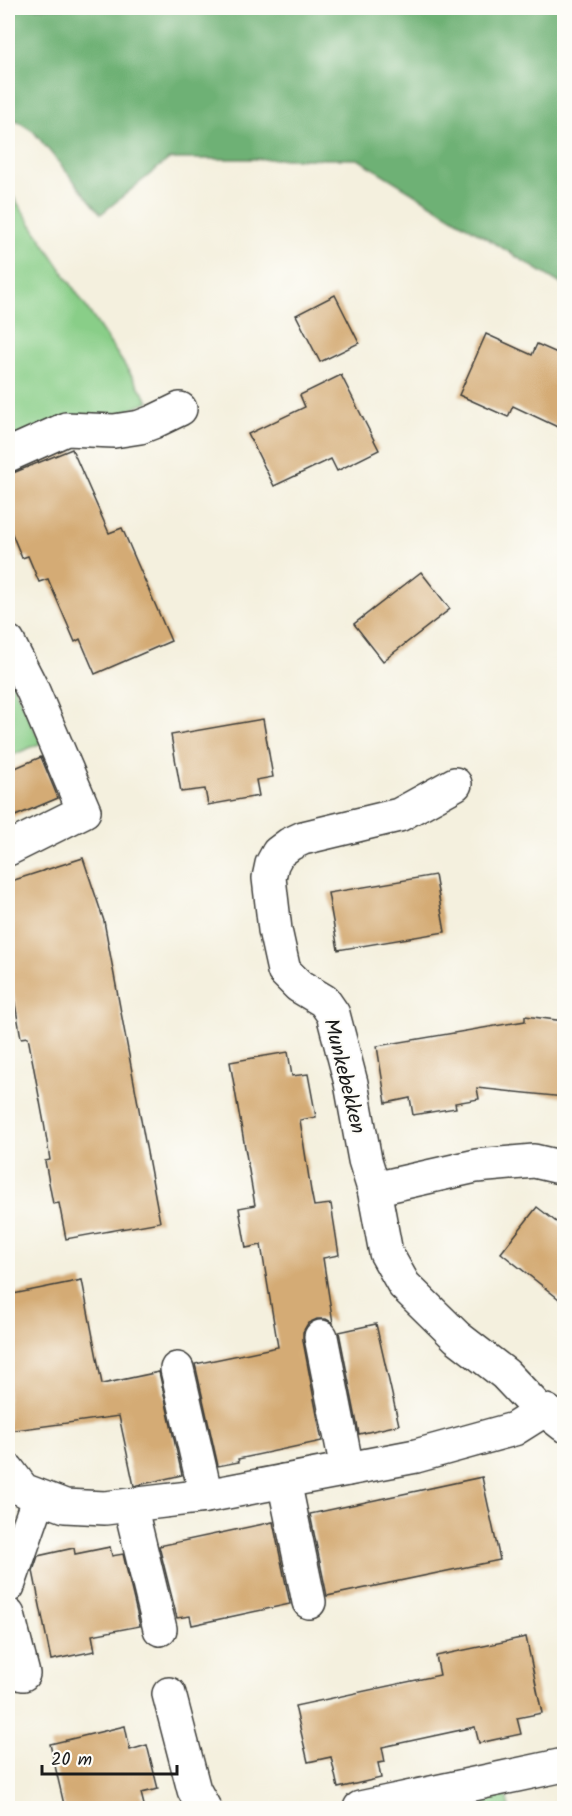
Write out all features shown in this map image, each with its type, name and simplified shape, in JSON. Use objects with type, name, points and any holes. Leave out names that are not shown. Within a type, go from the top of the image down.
[{"type":"lane","points":[[8,455],[66,429],[114,431],[140,427],[180,409]]},
{"type":"lane","points":[[8,642],[32,689],[84,811],[8,849]]},
{"type":"lane","name":"Munkebekken","points":[[454,784],[399,815],[303,838],[278,853],[272,864],[269,878],[274,930],[284,971],[300,986],[324,1001],[333,1014],[351,1083],[364,1160],[374,1189],[387,1253],[404,1285],[457,1337],[505,1374],[553,1418]]},
{"type":"lane","points":[[374,1189],[476,1166],[534,1161],[564,1168]]},
{"type":"lane","points":[[321,1337],[347,1469]]},
{"type":"lane","points":[[177,1369],[206,1496]]},
{"type":"lane","name":"Munkebekken","points":[[8,1470],[23,1490],[39,1497],[65,1506],[105,1508],[206,1496],[416,1456],[553,1418]]},
{"type":"lane","points":[[284,1480],[309,1602]]},
{"type":"lane","points":[[8,1586],[39,1497]]},
{"type":"lane","points":[[130,1505],[160,1629]]},
{"type":"lane","points":[[8,1615],[23,1674]]},
{"type":"lane","points":[[169,1694],[194,1790],[204,1809]]},
{"type":"lane","points":[[360,1809],[564,1765]]},
{"type":"green space","points":[[8,8],[564,8],[564,286],[358,159],[169,159],[101,214],[33,131],[8,115]]},
{"type":"green space","points":[[8,189],[149,402],[8,457]]},
{"type":"green space","points":[[8,675],[41,743],[8,757]]},
{"type":"green space","points":[[501,1791],[507,1798],[509,1808],[410,1808]]},
{"type":"building","points":[[335,295],[359,343],[320,362],[296,315]]},
{"type":"building","points":[[486,334],[532,355],[537,344],[564,356],[564,430],[513,406],[508,417],[459,395]]},
{"type":"building","points":[[341,375],[379,450],[337,471],[331,459],[274,486],[248,434],[305,407],[300,395]]},
{"type":"building","points":[[72,449],[109,533],[122,528],[171,641],[95,674],[80,639],[75,642],[48,579],[39,582],[28,556],[22,558],[8,524],[8,475]]},
{"type":"building","points":[[421,572],[450,609],[383,661],[354,624]]},
{"type":"building","points":[[263,719],[273,777],[256,780],[259,796],[208,805],[205,789],[181,792],[171,735]]},
{"type":"building","points":[[41,757],[58,798],[8,819],[8,771]]},
{"type":"building","points":[[83,858],[104,921],[160,1222],[66,1239],[59,1203],[53,1204],[45,1161],[50,1160],[28,1037],[21,1038],[8,964],[8,882]]},
{"type":"building","points":[[435,875],[445,932],[338,950],[328,893]]},
{"type":"building","points":[[525,1016],[564,1021],[564,1097],[477,1088],[479,1099],[455,1103],[456,1108],[413,1115],[410,1098],[386,1103],[377,1046],[525,1021]]},
{"type":"building","points":[[288,1052],[292,1076],[308,1074],[316,1117],[300,1120],[311,1191],[314,1206],[331,1204],[339,1255],[323,1258],[333,1323],[326,1319],[317,1319],[308,1323],[303,1332],[322,1441],[238,1459],[239,1462],[218,1466],[195,1364],[278,1347],[261,1245],[246,1248],[239,1208],[255,1205],[230,1062]]},
{"type":"building","points":[[537,1207],[564,1228],[564,1303],[501,1253]]},
{"type":"building","points":[[82,1280],[102,1384],[159,1372],[182,1475],[134,1486],[119,1416],[8,1431],[8,1295]]},
{"type":"building","points":[[376,1324],[399,1425],[359,1434],[339,1332]]},
{"type":"building","points":[[482,1477],[500,1560],[327,1596],[310,1514]]},
{"type":"building","points":[[273,1522],[290,1604],[192,1625],[190,1616],[177,1618],[159,1546]]},
{"type":"building","points":[[110,1547],[112,1556],[123,1554],[140,1626],[92,1635],[95,1651],[51,1660],[33,1571],[38,1556],[74,1548],[75,1554]]},
{"type":"building","points":[[526,1637],[542,1713],[517,1718],[521,1734],[479,1743],[475,1727],[382,1747],[385,1762],[378,1763],[381,1778],[338,1788],[331,1757],[308,1762],[295,1706],[440,1675],[436,1656]]},
{"type":"building","points":[[125,1726],[130,1750],[147,1745],[158,1789],[141,1793],[145,1809],[65,1809],[50,1744]]}]
